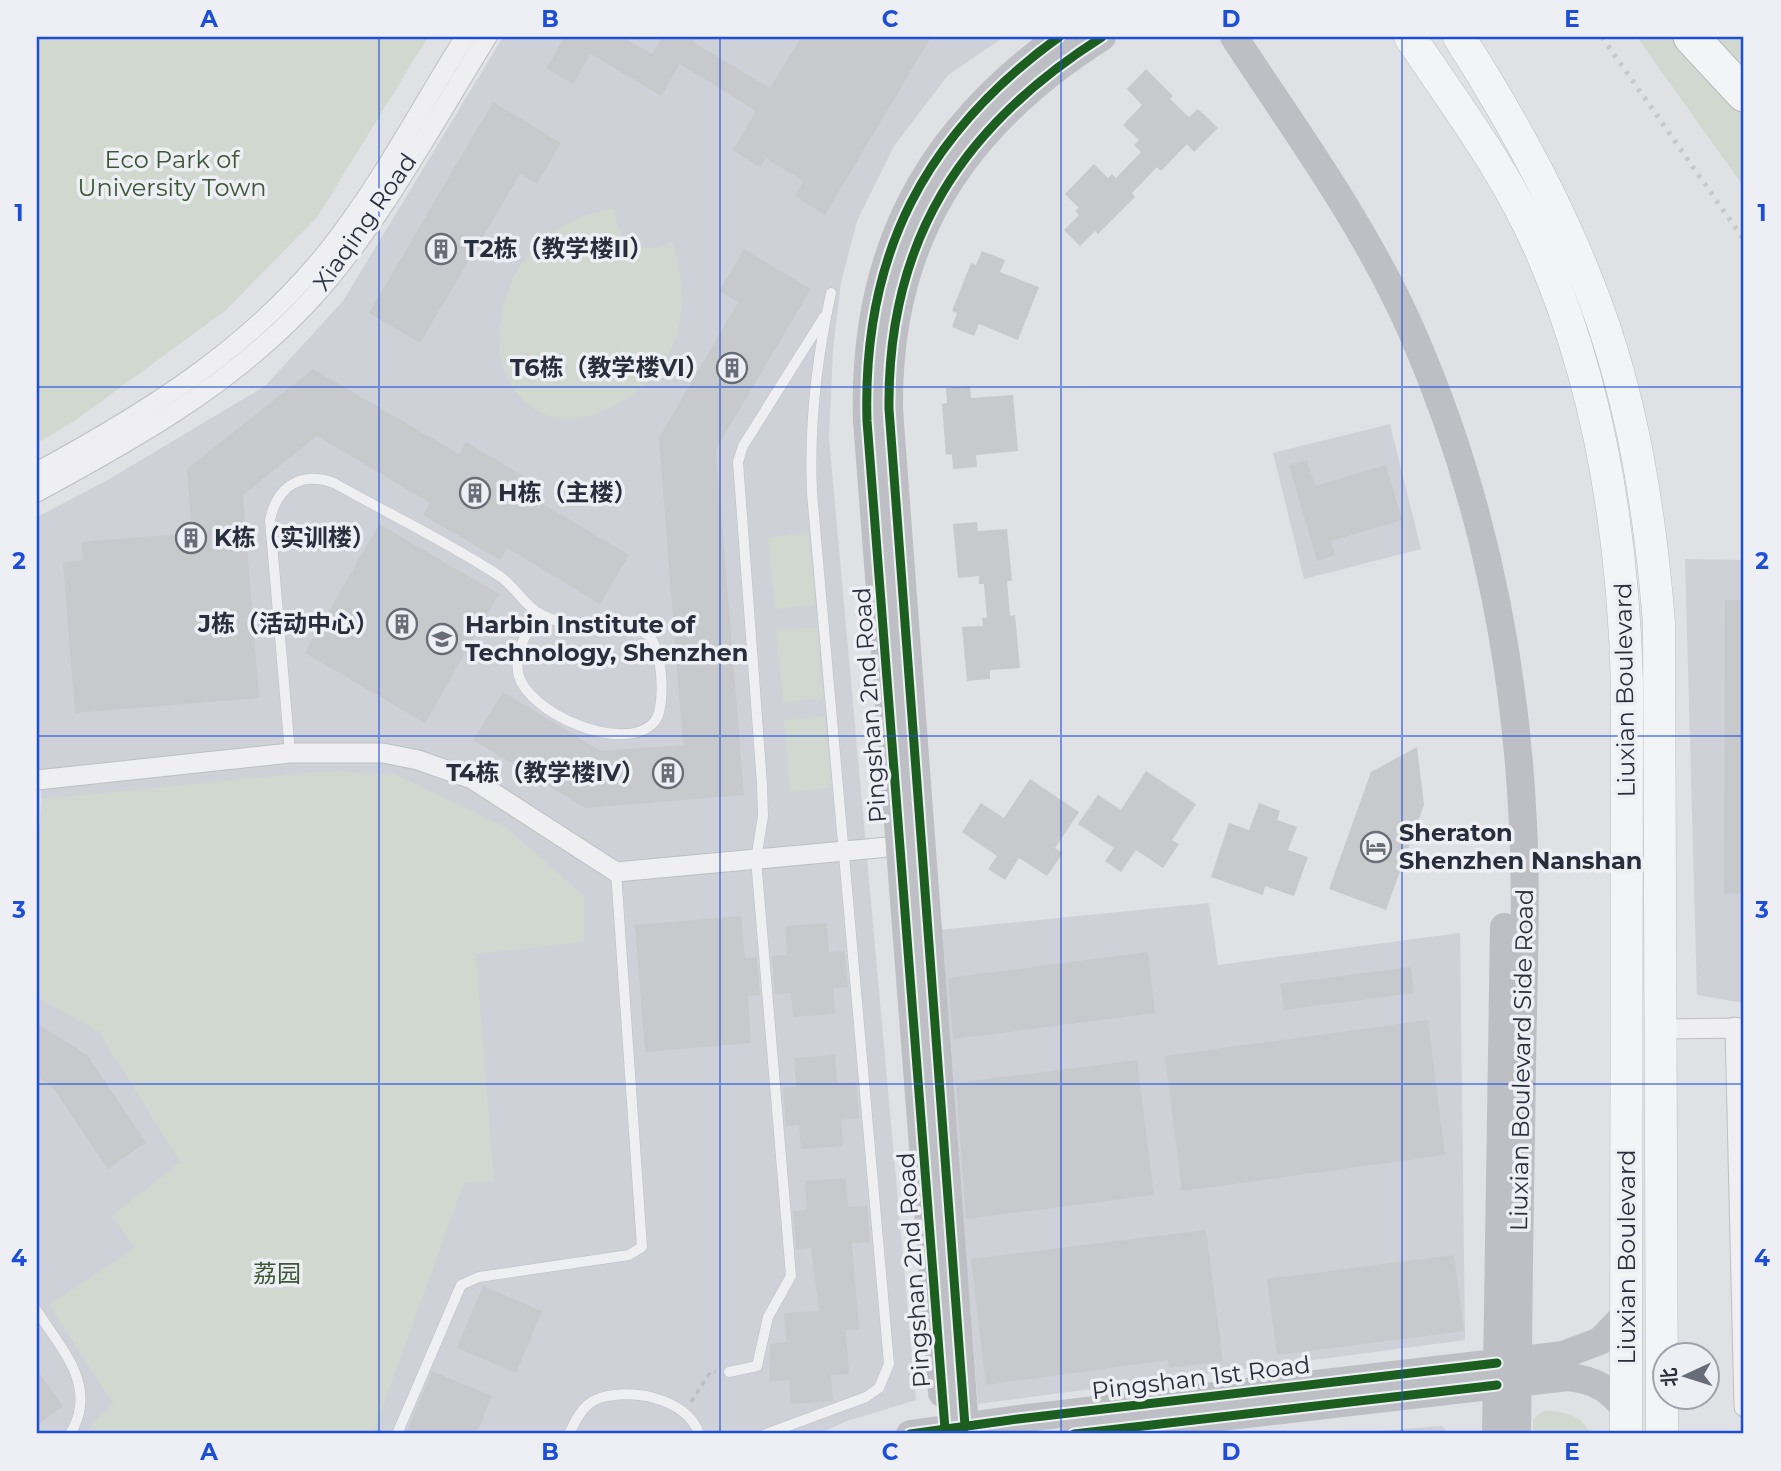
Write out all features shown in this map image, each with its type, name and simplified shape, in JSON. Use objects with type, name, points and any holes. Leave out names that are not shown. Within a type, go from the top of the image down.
[{"type":"highway","points":[[1691,37],[1744,94]]},
{"type":"main road","name":"Liuxian Boulevard","points":[[1410,37],[1482,142],[1540,248],[1579,360],[1612,492],[1626,614],[1628,683],[1626,1423]]},
{"type":"main road","name":"Liuxian Boulevard","points":[[1459,37],[1506,116],[1571,241],[1605,333],[1632,428],[1654,557],[1659,623],[1662,1434]]},
{"type":"street","name":"Xiaqing Road","points":[[37,472],[174,394],[234,347],[283,302],[350,219],[465,37]]},
{"type":"street","name":"Xiaqing Road","points":[[37,492],[139,436],[213,388],[303,309],[363,235],[487,37]]},
{"type":"street","name":"Pingshan 2nd Road","points":[[911,845],[867,421],[866,381],[873,311],[881,276],[897,234],[932,166],[960,127],[992,92],[1059,37]]},
{"type":"street","name":"Pingshan 2nd Road","points":[[955,1431],[911,845],[888,363],[895,311],[908,264],[927,218],[953,175],[984,136],[1018,102],[1045,77],[1102,37]]},
{"type":"street","name":"Liuxian Boulevard Side Road","points":[[1216,37],[1347,236],[1369,278],[1414,380],[1471,564],[1492,684],[1503,812],[1507,1373],[1517,1434]]},
{"type":"street","name":"Liuxian Boulevard Side Road","points":[[1234,37],[1358,226],[1394,293],[1451,434],[1492,580],[1510,687],[1523,825],[1507,1373],[1496,1434]]},
{"type":"street","points":[[37,780],[290,753],[383,753],[429,764],[471,779],[616,872],[911,845]]},
{"type":"street","points":[[1661,1029],[1739,1027],[1744,1407]]},
{"type":"street","name":"Pingshan 1st Road","points":[[910,1434],[1507,1373],[1583,1350],[1615,1329],[1627,1313]]},
{"type":"street","points":[[1073,1434],[1215,1426],[1507,1373],[1585,1379],[1614,1395],[1626,1423]]},
{"type":"lane","points":[[766,1434],[866,1397],[879,1388],[889,1364],[809,440],[817,359],[831,293]]},
{"type":"lane","points":[[729,1372],[757,1366],[768,1317],[790,1276],[756,859],[763,816],[762,784],[738,462],[743,446],[828,310]]},
{"type":"lane","points":[[290,753],[270,520],[272,509],[290,485],[305,477],[334,483],[500,576],[539,613],[592,628],[629,627],[648,635],[659,652],[661,706],[656,720],[645,730],[596,733],[542,705],[528,692],[518,674],[518,656],[526,633],[539,613]]},
{"type":"lane","points":[[397,1434],[461,1285],[479,1277],[629,1255],[642,1247],[616,872]]},
{"type":"lane","points":[[37,1311],[71,1363],[81,1388],[83,1408],[70,1434]]},
{"type":"lane","points":[[569,1434],[580,1413],[593,1401],[611,1395],[634,1394],[654,1398],[685,1412],[694,1420],[699,1434]]},
{"type":"path","points":[[685,1412],[711,1371],[729,1372]]},
{"type":"shaded area","name":"Harbin Institute of Technology, Shenzhen","points":[[503,37],[1004,37],[948,75],[894,146],[857,221],[841,282],[833,350],[829,438],[916,1400],[847,1421],[818,1434],[37,1434],[37,858],[42,799],[37,762],[37,517],[106,481],[265,386],[343,301]]},
{"type":"shaded area","points":[[1390,424],[1421,549],[1304,579],[1273,453]]},
{"type":"shaded area","points":[[1685,559],[1744,560],[1744,1003],[1697,995]]},
{"type":"shaded area","points":[[1209,903],[1218,965],[1460,933],[1465,1340],[978,1404],[939,930]]},
{"type":"shaded area","points":[[1442,1426],[1449,1434],[1340,1434]]},
{"type":"green space","name":"Eco Park of University Town","points":[[37,37],[428,37],[318,216],[226,310],[73,422],[37,443]]},
{"type":"green space","points":[[1637,37],[1744,37],[1744,187]]},
{"type":"green space","points":[[615,208],[620,230],[632,244],[650,248],[672,241],[682,293],[673,345],[653,376],[618,404],[599,413],[578,418],[558,418],[539,412],[522,399],[508,379],[501,360],[500,327],[504,303],[512,281],[522,262],[552,233],[571,222]]},
{"type":"green space","points":[[809,533],[815,605],[775,609],[768,537]]},
{"type":"green space","points":[[817,627],[823,699],[783,702],[776,630]]},
{"type":"green space","points":[[825,716],[831,788],[790,792],[784,720]]},
{"type":"green space","name":"荔园","points":[[325,771],[394,774],[506,827],[584,896],[584,942],[476,954],[494,1181],[464,1183],[373,1434],[83,1434],[113,1403],[49,1305],[135,1248],[112,1216],[180,1162],[99,1032],[39,998],[37,994],[37,858],[42,799]]},
{"type":"green space","points":[[1543,1411],[1571,1415],[1582,1422],[1590,1434],[1533,1434],[1533,1420]]},
{"type":"building","points":[[565,37],[623,37],[652,54],[662,37],[696,37],[693,42],[770,88],[801,37],[931,37],[825,215],[795,196],[803,181],[766,158],[760,167],[733,150],[756,111],[680,64],[661,96],[591,54],[573,84],[546,68]]},
{"type":"building","points":[[1146,69],[1173,96],[1170,99],[1189,117],[1198,109],[1218,128],[1194,152],[1187,144],[1161,171],[1157,167],[1132,193],[1135,197],[1098,234],[1095,231],[1080,246],[1064,230],[1079,215],[1075,211],[1079,208],[1065,194],[1094,164],[1108,178],[1112,174],[1116,178],[1141,152],[1134,145],[1139,140],[1123,125],[1142,105],[1127,89]]},
{"type":"building","name":"T2栋（教学楼II）","points":[[493,102],[561,143],[537,184],[520,174],[420,343],[369,313]]},
{"type":"building","points":[[744,249],[811,289],[716,449],[744,795],[585,808],[473,740],[503,692],[601,751],[683,745],[659,438],[738,302],[719,291]]},
{"type":"building","points":[[982,251],[1005,260],[1000,272],[1039,287],[1018,340],[979,324],[974,336],[952,327],[957,313],[952,311],[971,263],[976,265]]},
{"type":"building","name":"K栋（实训楼）","points":[[313,369],[459,454],[466,442],[542,487],[535,499],[629,555],[600,604],[507,548],[500,560],[423,515],[430,503],[317,436],[243,495],[259,698],[75,713],[63,562],[83,560],[81,542],[192,533],[187,469]]},
{"type":"building","points":[[970,386],[971,398],[1013,395],[1018,451],[976,455],[977,467],[953,469],[952,454],[946,455],[942,404],[947,403],[946,388]]},
{"type":"building","points":[[1307,460],[1315,486],[1386,465],[1402,520],[1331,541],[1335,555],[1317,561],[1289,465]]},
{"type":"building","points":[[977,522],[978,531],[1007,529],[1012,581],[1007,581],[1010,616],[1015,615],[1020,668],[990,670],[990,679],[967,681],[962,627],[983,626],[982,618],[987,618],[984,584],[979,584],[979,576],[958,578],[953,524]]},
{"type":"building","name":"J栋（活动中心）","points":[[379,524],[499,594],[425,723],[305,653]]},
{"type":"building","points":[[1725,600],[1744,600],[1744,894],[1724,893]]},
{"type":"building","name":"Sheraton Shenzhen Nanshan","points":[[1417,747],[1424,805],[1386,910],[1329,889],[1371,772]]},
{"type":"building","points":[[1146,771],[1196,804],[1172,840],[1179,844],[1163,868],[1136,850],[1121,872],[1105,861],[1114,848],[1078,824],[1098,795],[1121,810]]},
{"type":"building","points":[[1030,779],[1079,812],[1055,848],[1063,853],[1047,876],[1019,858],[1005,880],[988,869],[997,856],[962,832],[981,803],[1004,818]]},
{"type":"building","points":[[1259,803],[1280,811],[1277,820],[1297,827],[1288,850],[1308,857],[1294,896],[1265,886],[1263,895],[1211,877],[1229,823],[1249,830]]},
{"type":"building","points":[[741,916],[745,958],[757,957],[760,995],[748,996],[751,1043],[645,1052],[635,925]]},
{"type":"building","points":[[827,923],[829,952],[845,951],[848,987],[833,988],[835,1014],[793,1017],[791,993],[775,994],[772,956],[787,955],[785,926]]},
{"type":"building","points":[[1148,952],[1155,1013],[953,1039],[948,978]]},
{"type":"building","points":[[1411,967],[1414,993],[1284,1010],[1280,984]]},
{"type":"building","points":[[1428,1020],[1445,1155],[1182,1191],[1165,1056]]},
{"type":"building","points":[[37,1024],[87,1055],[146,1142],[108,1169],[52,1086],[37,1077]]},
{"type":"building","points":[[835,1055],[837,1083],[856,1082],[859,1118],[841,1120],[843,1146],[801,1149],[799,1125],[786,1126],[783,1088],[796,1087],[794,1058]]},
{"type":"building","points":[[1137,1060],[1154,1195],[966,1219],[956,1083]]},
{"type":"building","points":[[846,1178],[848,1207],[867,1206],[870,1242],[852,1243],[859,1329],[846,1330],[849,1374],[831,1375],[833,1401],[791,1404],[789,1380],[769,1382],[770,1344],[786,1342],[784,1313],[819,1311],[811,1248],[796,1249],[793,1211],[807,1210],[805,1181]]},
{"type":"building","points":[[1206,1230],[1223,1361],[1169,1368],[1168,1360],[986,1385],[971,1259]]},
{"type":"building","points":[[1454,1255],[1464,1331],[1277,1355],[1267,1279]]},
{"type":"building","points":[[483,1286],[542,1311],[516,1373],[457,1348]]},
{"type":"building","points":[[37,1370],[63,1406],[37,1425]]},
{"type":"building","points":[[432,1371],[492,1396],[476,1434],[406,1434]]},
{"type":"railway","points":[[1602,37],[1744,240]]},
{"type":"cycle path","points":[[945,1429],[867,421],[868,361],[876,304],[890,252],[911,203],[938,157],[972,114],[1012,74],[1059,37]]},
{"type":"cycle path","points":[[961,1434],[965,1426],[889,409],[892,348],[902,292],[919,240],[942,193],[973,149],[1009,109],[1053,72],[1102,37]]},
{"type":"cycle path","points":[[910,1434],[1497,1363]]},
{"type":"cycle path","points":[[1074,1434],[1497,1385]]},
{"type":"place","name":"T2栋（教学楼II）","points":[[441,249]]},
{"type":"place","name":"T6栋（教学楼VI）","points":[[732,368]]},
{"type":"place","name":"H栋（主楼）","points":[[475,493]]},
{"type":"place","name":"K栋（实训楼）","points":[[191,538]]},
{"type":"place","name":"J栋（活动中心）","points":[[402,624]]},
{"type":"place","name":"Harbin Institute of Technology, Shenzhen","points":[[442,639]]},
{"type":"place","name":"T4栋（教学楼IV）","points":[[668,773]]},
{"type":"place","name":"Sheraton Shenzhen Nanshan","points":[[1376,847]]}]
